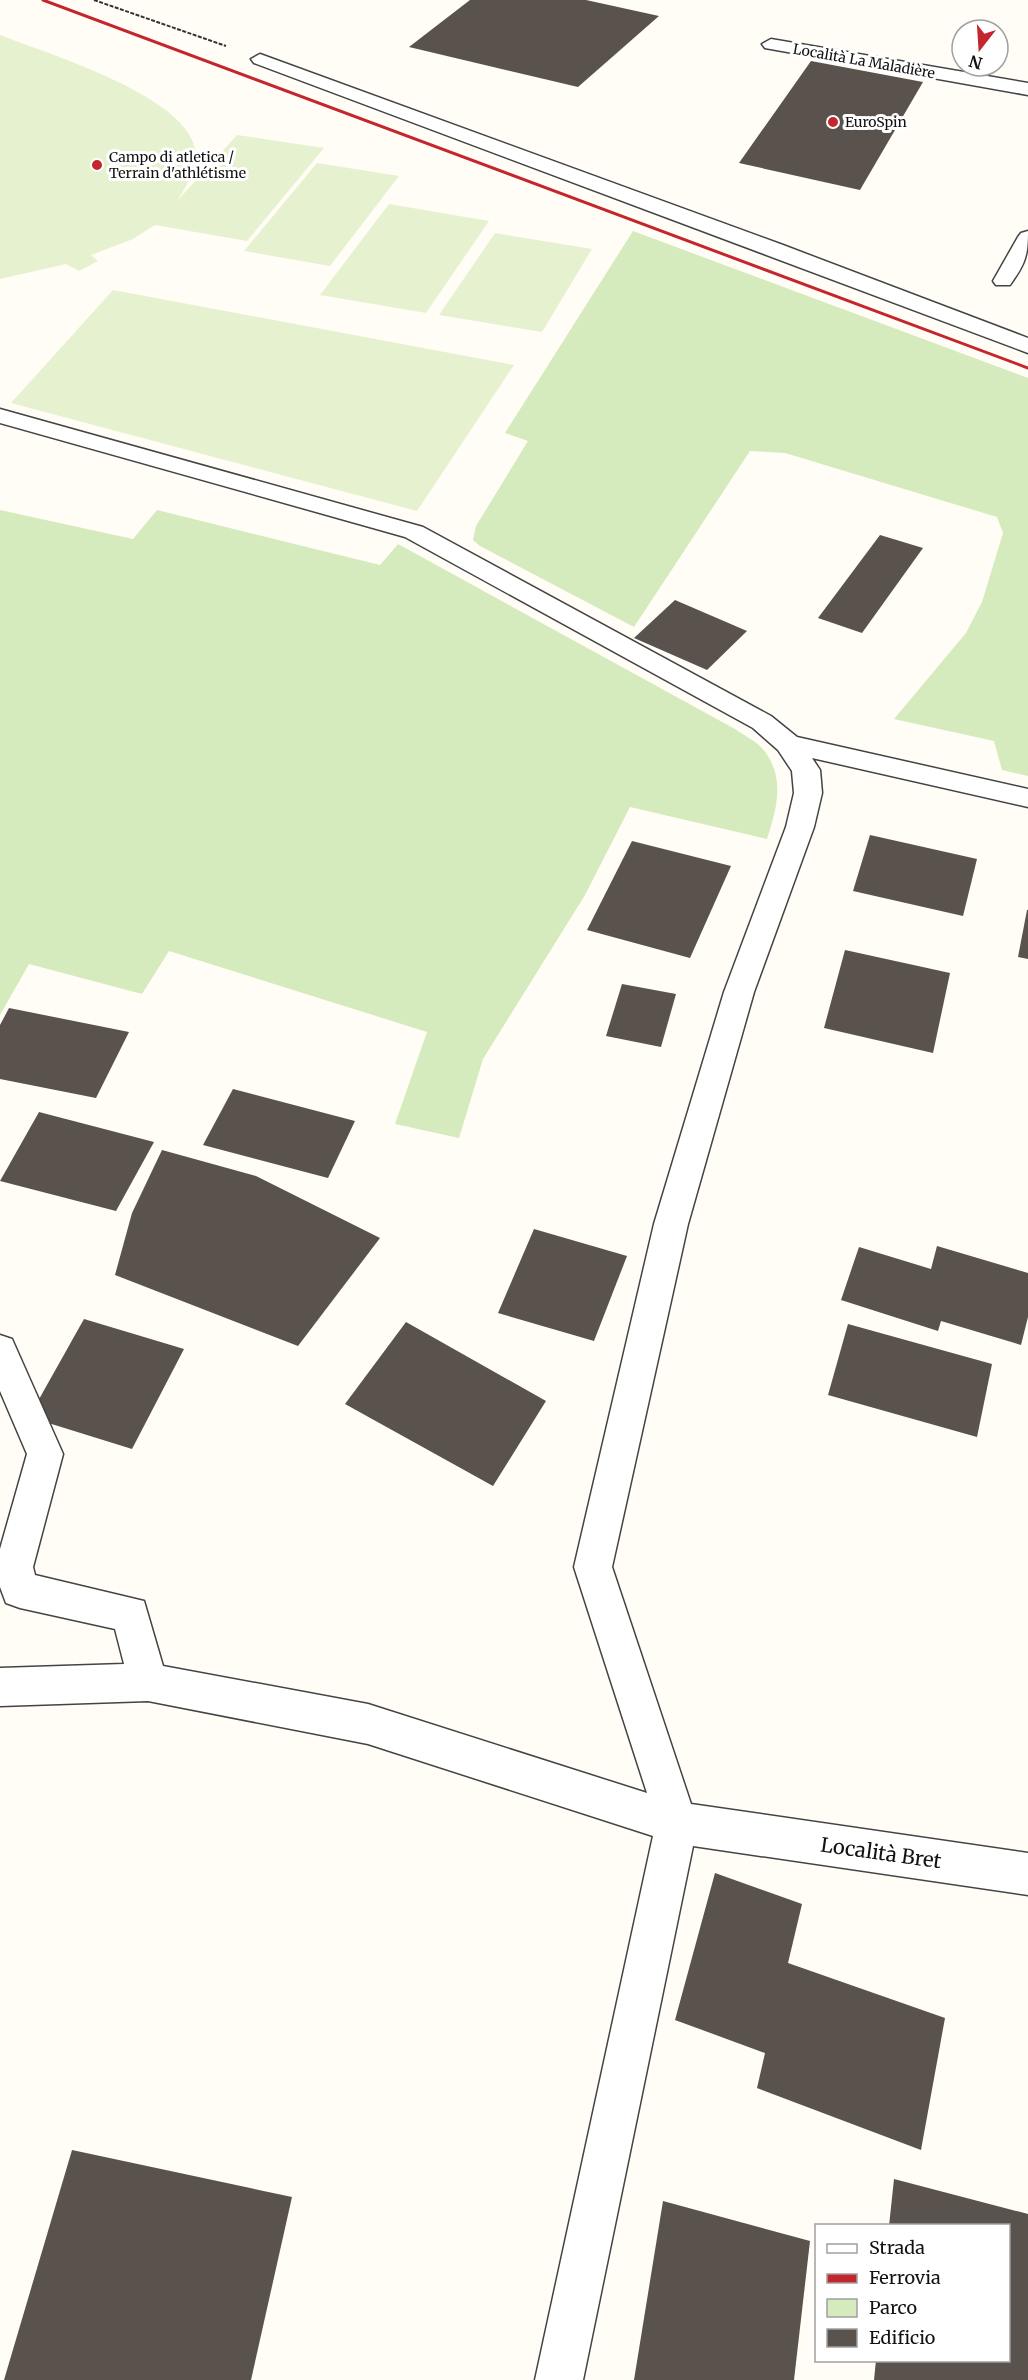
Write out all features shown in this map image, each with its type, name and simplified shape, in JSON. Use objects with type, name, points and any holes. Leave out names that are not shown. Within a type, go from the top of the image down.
[{"type":"street","name":"Località La Maladière","points":[[771,44],[1028,89]]},
{"type":"street","points":[[260,59],[776,249],[1028,346]]},
{"type":"street","points":[[1003,281],[1028,237]]},
{"type":"street","points":[[0,416],[414,532],[762,722],[788,744],[806,770],[808,793],[802,816],[739,992],[671,1224],[593,1567],[677,1823],[559,2380]]},
{"type":"street","points":[[788,744],[1028,798]]},
{"type":"street","points":[[0,1350],[45,1454],[14,1568],[20,1590],[130,1614],[148,1682]]},
{"type":"street","name":"Località Bret","points":[[0,1687],[148,1682],[368,1724],[677,1823],[1028,1874]]},
{"type":"path","points":[[94,0],[260,59]]},
{"type":"green space","name":"Campo di atletica / Terrain d'athlétisme","points":[[0,35],[112,79],[142,94],[167,111],[186,129],[196,156],[193,170],[178,200],[237,135],[324,148],[247,241],[155,225],[133,239],[91,255],[98,261],[79,271],[66,264],[0,279]]},
{"type":"green space","points":[[317,163],[399,176],[330,266],[244,251]]},
{"type":"green space","points":[[389,204],[489,221],[426,313],[320,295]]},
{"type":"green space","points":[[633,231],[1028,378],[1028,776],[1002,770],[994,741],[894,719],[966,633],[982,602],[1003,533],[997,517],[785,453],[750,451],[634,627],[480,546],[473,540],[476,526],[528,441],[505,433]]},
{"type":"green space","points":[[495,233],[592,249],[542,332],[439,315]]},
{"type":"green space","points":[[113,290],[514,365],[417,511],[11,403]]},
{"type":"green space","points":[[0,510],[133,539],[157,510],[380,565],[398,544],[735,729],[756,743],[770,759],[777,781],[774,816],[767,839],[630,807],[585,895],[483,1059],[459,1138],[395,1124],[427,1032],[169,951],[142,994],[29,964],[0,1015]]},
{"type":"building","points":[[470,0],[586,0],[659,16],[578,87],[409,47]]},
{"type":"building","name":"EuroSpin","points":[[811,61],[923,82],[860,190],[739,163]]},
{"type":"building","points":[[880,535],[923,548],[862,633],[818,618]]},
{"type":"building","points":[[675,600],[747,631],[707,670],[634,638]]},
{"type":"building","points":[[870,835],[977,859],[963,916],[853,891]]},
{"type":"building","points":[[632,841],[731,866],[690,958],[587,930]]},
{"type":"building","points":[[1028,910],[1028,959],[1018,957]]},
{"type":"building","points":[[845,950],[950,973],[933,1053],[824,1028]]},
{"type":"building","points":[[622,984],[676,994],[661,1047],[606,1036]]},
{"type":"building","points":[[9,1008],[129,1032],[96,1098],[0,1079],[0,1025]]},
{"type":"building","points":[[233,1089],[355,1121],[328,1178],[203,1145]]},
{"type":"building","points":[[39,1112],[154,1142],[116,1211],[0,1181]]},
{"type":"building","points":[[162,1150],[256,1176],[380,1238],[298,1346],[115,1275],[132,1213]]},
{"type":"building","points":[[534,1229],[627,1256],[594,1341],[498,1313]]},
{"type":"building","points":[[937,1246],[1028,1273],[1028,1317],[1021,1345],[941,1321],[938,1331],[841,1300],[859,1247],[931,1269]]},
{"type":"building","points":[[84,1319],[184,1349],[132,1449],[29,1417]]},
{"type":"building","points":[[406,1322],[546,1401],[493,1486],[345,1404]]},
{"type":"building","points":[[848,1324],[992,1364],[977,1437],[828,1395]]},
{"type":"building","points":[[715,1873],[802,1904],[788,1963],[945,2018],[921,2150],[757,2088],[765,2053],[675,2020]]},
{"type":"building","points":[[72,2150],[292,2197],[251,2380],[4,2380]]},
{"type":"building","points":[[894,2179],[1028,2214],[1028,2380],[874,2380],[876,2362],[1010,2362],[1010,2224],[889,2224]]},
{"type":"building","points":[[663,2201],[810,2241],[794,2380],[634,2380]]},
{"type":"railway","points":[[43,0],[1028,368]]},
{"type":"place","name":"EuroSpin","points":[[833,122]]},
{"type":"place","name":"Campo di atletica / Terrain d'athlétisme","points":[[97,165]]}]
